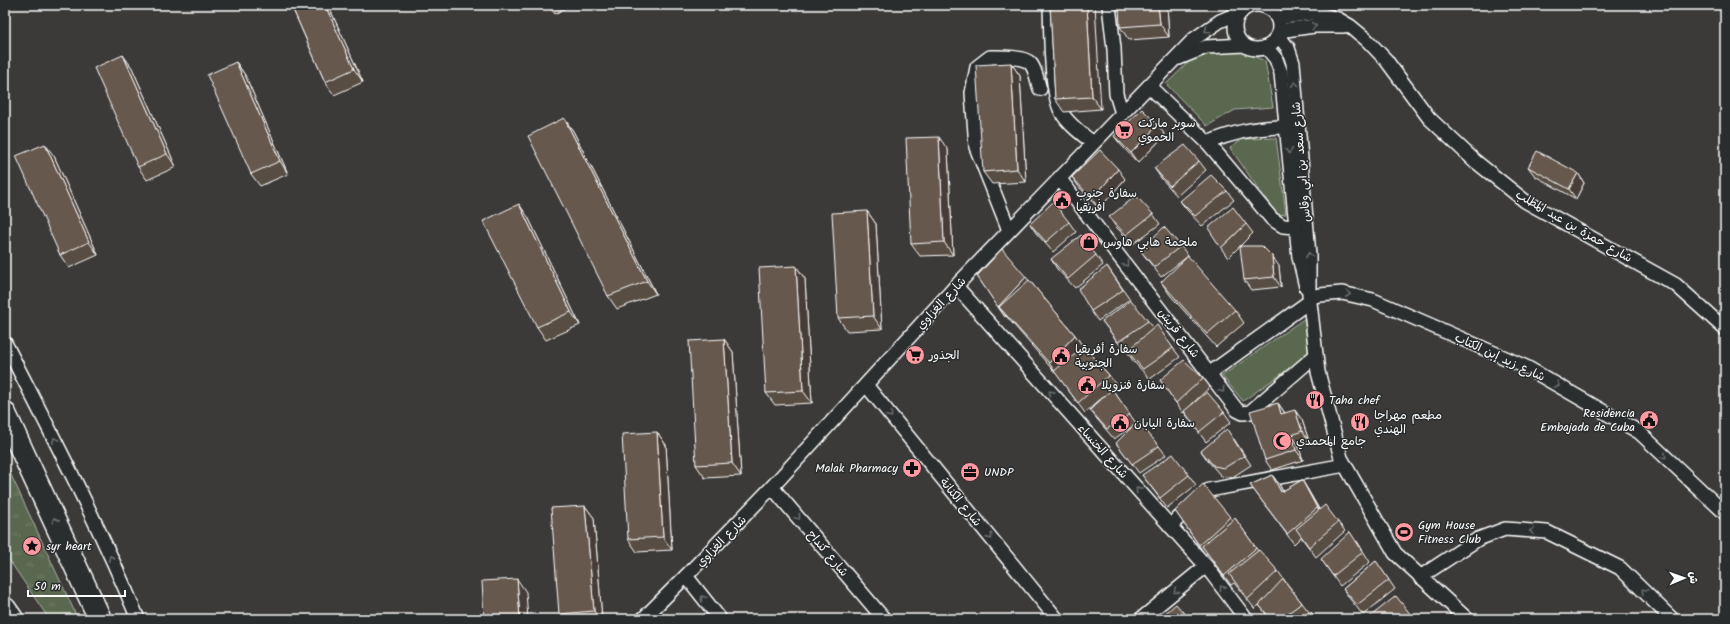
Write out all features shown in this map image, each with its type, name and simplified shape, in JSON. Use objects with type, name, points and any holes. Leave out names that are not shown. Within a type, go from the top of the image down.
[{"type":"highway","points":[[5,414],[100,619]]},
{"type":"highway","points":[[5,609],[12,619]]},
{"type":"street","points":[[1050,5],[1054,88],[1060,111],[1066,119],[1093,143]]},
{"type":"street","points":[[1109,5],[1114,49],[1116,94],[1122,113]]},
{"type":"street","points":[[1252,6],[1264,6],[1274,13],[1278,28],[1271,44],[1266,47],[1255,49],[1244,45],[1235,29],[1241,12],[1252,6]]},
{"type":"street","name":"شارع الغزاوي","points":[[643,619],[772,487],[956,286],[1194,39],[1220,21],[1241,12]]},
{"type":"street","name":"شارع حمزة بن عبد المطلب","points":[[1278,28],[1311,13],[1338,19],[1350,26],[1367,40],[1386,60],[1430,118],[1475,161],[1525,201],[1676,284],[1725,329]]},
{"type":"street","name":"شارع سعد بن ابي وقاس","points":[[1278,28],[1288,48],[1293,63],[1310,255],[1310,298],[1318,372],[1341,458],[1395,553],[1463,618]]},
{"type":"street","name":"شارع الغزاوي","points":[[1176,59],[1206,47],[1244,45]]},
{"type":"street","name":"شارع سعد بن ابي وقاس","points":[[1266,47],[1276,59],[1281,73],[1300,266],[1310,298]]},
{"type":"street","points":[[1009,230],[976,147],[972,93],[976,67],[990,57],[1021,58],[1029,62],[1033,68],[1040,89]]},
{"type":"street","points":[[1148,86],[1208,143],[1272,219],[1283,226],[1296,227]]},
{"type":"street","points":[[1208,143],[1223,136],[1249,129],[1286,127]]},
{"type":"street","name":"شارع قريش","points":[[1059,178],[1237,410],[1243,413],[1250,412],[1316,355]]},
{"type":"street","name":"شارع الخنساء","points":[[956,286],[1206,566],[1246,619]]},
{"type":"street","name":"شارع زيد إبن الكتاب","points":[[1310,298],[1342,293],[1368,298],[1526,367],[1639,432],[1725,513]]},
{"type":"street","points":[[1210,373],[1310,298]]},
{"type":"street","points":[[5,343],[61,451],[122,580],[138,619]]},
{"type":"street","name":"شارع الكنانة","points":[[866,385],[1057,619]]},
{"type":"street","points":[[1170,526],[1210,490],[1345,464]]},
{"type":"street","name":"شارع كنداح","points":[[772,487],[884,619]]},
{"type":"street","points":[[1420,577],[1478,539],[1506,529],[1547,532],[1620,568],[1672,619]]},
{"type":"street","points":[[1141,619],[1206,566]]},
{"type":"street","points":[[686,576],[720,619]]},
{"type":"green space","points":[[1234,48],[1265,61],[1273,107],[1235,110],[1207,126],[1166,84],[1194,57]]},
{"type":"green space","points":[[1276,138],[1286,214],[1277,215],[1230,148],[1243,139]]},
{"type":"green space","points":[[1308,316],[1311,353],[1243,401],[1222,376]]},
{"type":"green space","points":[[5,462],[78,619],[49,619],[5,554]]},
{"type":"building","points":[[291,5],[325,5],[354,69],[325,82]]},
{"type":"building","points":[[1050,5],[1087,5],[1092,97],[1055,99]]},
{"type":"building","points":[[1119,5],[1158,5],[1160,24],[1120,27]]},
{"type":"building","points":[[123,55],[167,154],[138,167],[94,68]]},
{"type":"building","points":[[236,62],[280,161],[251,174],[207,75]]},
{"type":"building","points":[[1011,63],[1017,169],[983,172],[976,65]]},
{"type":"building","points":[[1142,109],[1158,125],[1131,153],[1114,136]]},
{"type":"building","points":[[564,118],[647,281],[608,296],[528,136]]},
{"type":"building","points":[[939,137],[944,242],[911,244],[906,138]]},
{"type":"building","points":[[45,144],[89,242],[60,255],[16,156]]},
{"type":"building","points":[[1185,145],[1199,161],[1170,186],[1154,168]]},
{"type":"building","points":[[1100,150],[1118,169],[1092,199],[1072,177]]},
{"type":"building","points":[[1537,151],[1578,173],[1569,189],[1528,167]]},
{"type":"building","points":[[1211,175],[1227,191],[1195,216],[1180,201]]},
{"type":"building","points":[[1136,196],[1153,214],[1126,235],[1109,217]]},
{"type":"building","points":[[1053,202],[1069,222],[1046,242],[1030,224]]},
{"type":"building","points":[[519,204],[571,312],[537,327],[483,221]]},
{"type":"building","points":[[1233,207],[1246,224],[1221,248],[1208,228]]},
{"type":"building","points":[[867,211],[873,316],[838,318],[832,213]]},
{"type":"building","points":[[1164,227],[1181,246],[1154,267],[1140,250]]},
{"type":"building","points":[[1081,235],[1096,255],[1068,279],[1051,259]]},
{"type":"building","points":[[1240,246],[1262,246],[1272,256],[1274,277],[1244,280]]},
{"type":"building","points":[[1002,249],[1026,277],[998,307],[977,276]]},
{"type":"building","points":[[1188,256],[1235,310],[1207,334],[1161,282]]},
{"type":"building","points":[[796,266],[803,391],[766,393],[759,268]]},
{"type":"building","points":[[1107,266],[1123,290],[1091,311],[1078,289]]},
{"type":"building","points":[[1029,280],[1075,335],[1049,363],[999,307]]},
{"type":"building","points":[[1131,300],[1148,321],[1118,342],[1102,321]]},
{"type":"building","points":[[1157,325],[1173,348],[1143,369],[1127,351]]},
{"type":"building","points":[[724,339],[732,463],[696,465],[689,341]]},
{"type":"building","points":[[1084,347],[1109,375],[1078,403],[1054,371]]},
{"type":"building","points":[[1184,360],[1203,378],[1176,403],[1160,380]]},
{"type":"building","points":[[1112,389],[1130,414],[1107,429],[1090,410]]},
{"type":"building","points":[[1207,392],[1224,412],[1199,432],[1184,411]]},
{"type":"building","points":[[1278,403],[1281,414],[1295,410],[1302,431],[1292,435],[1296,450],[1265,460],[1250,411]]},
{"type":"building","points":[[1138,421],[1159,446],[1132,464],[1116,443]]},
{"type":"building","points":[[1227,429],[1244,456],[1224,468],[1214,466],[1201,451]]},
{"type":"building","points":[[657,432],[663,537],[628,539],[622,434]]},
{"type":"building","points":[[1173,454],[1189,475],[1160,498],[1142,475]]},
{"type":"building","points":[[1272,475],[1281,492],[1302,480],[1317,508],[1287,534],[1250,485]]},
{"type":"building","points":[[1203,484],[1230,517],[1199,545],[1175,511]]},
{"type":"building","points":[[1325,505],[1338,522],[1309,547],[1296,529]]},
{"type":"building","points":[[585,506],[594,611],[559,614],[551,508]]},
{"type":"building","points":[[1235,518],[1256,548],[1224,576],[1202,546]]},
{"type":"building","points":[[1350,532],[1363,552],[1333,576],[1321,559]]},
{"type":"building","points":[[1259,550],[1278,571],[1248,599],[1229,574]]},
{"type":"building","points":[[1376,561],[1389,580],[1357,605],[1343,589]]},
{"type":"building","points":[[517,579],[520,619],[484,619],[482,581]]},
{"type":"building","points":[[1283,579],[1302,603],[1280,619],[1271,619],[1259,605]]},
{"type":"building","points":[[1396,596],[1411,615],[1407,619],[1367,619]]},
{"type":"building","points":[[1176,604],[1189,619],[1159,619]]},
{"type":"building","points":[[1311,612],[1317,619],[1303,619]]},
{"type":"place","name":"سوبر ماركت الحموي","points":[[1124,130]]},
{"type":"place","name":"سفارة جنوب افريقيا","points":[[1062,200]]},
{"type":"place","name":"ملحمة هابي هاوس","points":[[1089,242]]},
{"type":"place","name":"الجذور","points":[[915,355]]},
{"type":"place","name":"سفارة أفريقيا الجنوبية","points":[[1061,356]]},
{"type":"place","name":"سفارة فنزويلا","points":[[1087,385]]},
{"type":"place","name":"Taha chef","points":[[1315,400]]},
{"type":"place","name":"Residencia Embajada de Cuba","points":[[1649,420]]},
{"type":"place","name":"مطعم مهراجا الهندي","points":[[1360,422]]},
{"type":"place","name":"سفارة اليابان","points":[[1120,423]]},
{"type":"place","name":"جامع المحمدي","points":[[1282,441]]},
{"type":"place","name":"Malak Pharmacy","points":[[912,468]]},
{"type":"place","name":"UNDP","points":[[970,472]]},
{"type":"place","name":"Gym House Fitness Club","points":[[1404,532]]},
{"type":"place","name":"syr heart","points":[[32,546]]}]
